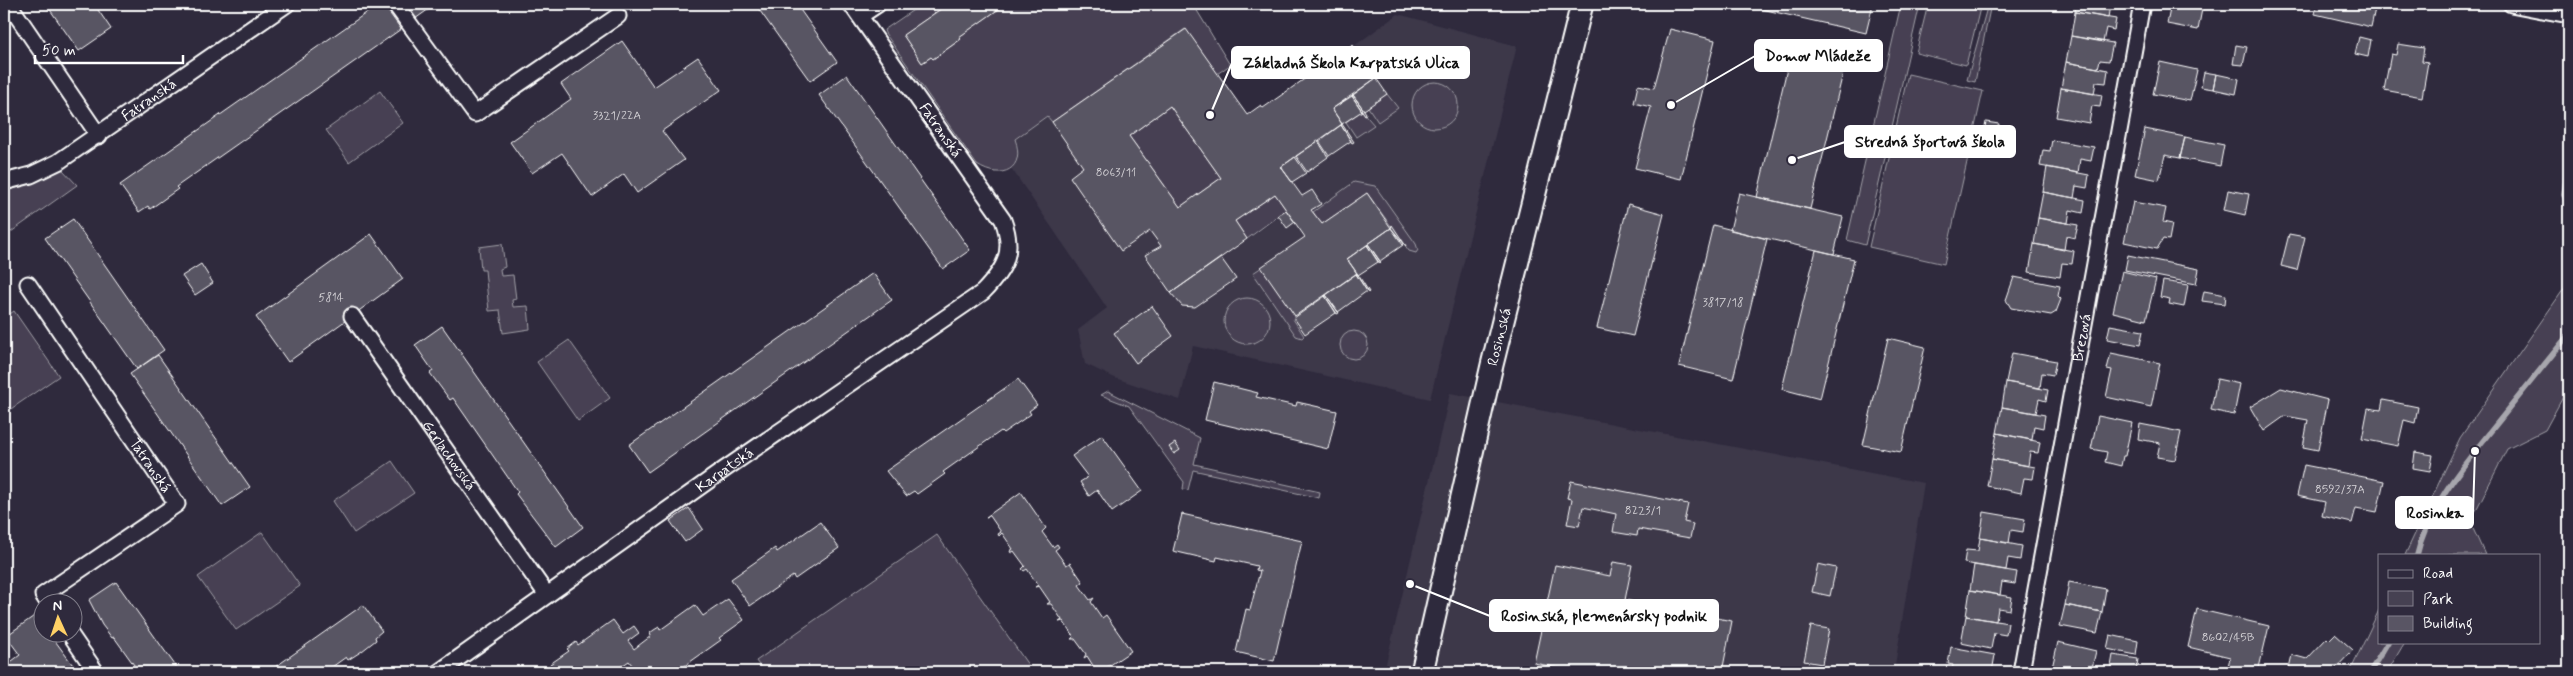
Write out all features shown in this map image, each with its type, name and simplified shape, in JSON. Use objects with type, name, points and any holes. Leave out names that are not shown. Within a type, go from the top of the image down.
[{"type":"street","points":[[9,4],[99,136]]},
{"type":"street","name":"Fatranská","points":[[4,182],[32,175],[58,162],[99,136],[287,4]]},
{"type":"street","points":[[395,4],[476,114],[618,16]]},
{"type":"street","points":[[855,10],[878,4]]},
{"type":"street","name":"Rosinská","points":[[1422,672],[1492,365],[1582,4]]},
{"type":"street","name":"Brezová","points":[[2021,672],[2142,4]]},
{"type":"street","points":[[2511,4],[2569,15]]},
{"type":"street","name":"Fatranská","points":[[855,10],[1004,220],[1009,236],[1005,264]]},
{"type":"street","name":"Karpatská","points":[[439,672],[722,471],[983,292],[1005,264]]},
{"type":"street","name":"Tatranská","points":[[28,284],[178,504],[44,594]]},
{"type":"street","name":"Gerlachovská","points":[[352,316],[547,596]]},
{"type":"street","points":[[77,644],[96,672]]},
{"type":"shaded area","points":[[1398,14],[1517,46],[1430,399],[1193,346],[1180,400],[1115,378],[1085,364],[1078,330],[1107,308],[1011,168],[1015,163],[1019,148],[1015,139],[1048,116],[1083,167],[1070,177],[1121,251],[1150,231],[1161,246],[1145,255],[1182,306],[1195,307],[1236,280],[1221,258],[1279,217],[1287,227],[1295,222],[1305,237],[1253,273],[1302,338],[1367,291],[1369,293],[1358,275],[1378,262],[1380,263],[1380,261],[1403,245],[1409,251],[1375,186],[1354,182],[1313,212],[1311,210],[1321,203],[1312,190],[1302,196],[1292,182],[1306,173],[1309,176],[1307,172],[1328,157],[1330,160],[1329,156],[1351,141],[1354,142],[1342,124],[1346,122],[1356,137],[1374,125],[1364,110],[1368,107],[1397,109],[1354,46]]},
{"type":"shaded area","points":[[1450,393],[1924,483],[1894,672],[1384,672]]},
{"type":"green space","points":[[922,4],[948,4],[903,35],[922,63],[931,57],[933,59],[960,40],[959,37],[1006,4],[1193,4],[1230,65],[1217,74],[1185,29],[1052,122],[1047,116],[1015,139],[1018,149],[1014,165],[1003,172],[995,172],[977,165],[885,33],[884,30]]},
{"type":"green space","points":[[1901,4],[1920,4],[1865,245],[1847,240]]},
{"type":"green space","points":[[1928,4],[1981,4],[1966,65],[1916,53]]},
{"type":"green space","points":[[1988,4],[1991,4],[1975,82],[1967,80]]},
{"type":"green space","points":[[1908,74],[1983,91],[1944,264],[1869,247]]},
{"type":"green space","points":[[1431,82],[1439,82],[1448,86],[1454,92],[1458,105],[1454,118],[1448,124],[1439,128],[1431,128],[1422,124],[1416,118],[1412,109],[1412,101],[1416,92],[1422,86]]},
{"type":"green space","points":[[380,91],[403,123],[349,162],[326,130]]},
{"type":"green space","points":[[1387,94],[1398,108],[1378,122],[1368,107]]},
{"type":"green space","points":[[1170,106],[1221,178],[1180,207],[1129,136]]},
{"type":"green space","points":[[1362,111],[1374,125],[1356,137],[1346,122]]},
{"type":"green space","points":[[62,169],[77,185],[4,237],[4,191],[33,183]]},
{"type":"green space","points":[[1354,182],[1375,186],[1416,244],[1418,250],[1416,253],[1409,251],[1367,193],[1322,224],[1313,212]]},
{"type":"green space","points":[[1275,194],[1286,210],[1247,239],[1235,221]]},
{"type":"green space","points":[[502,244],[505,267],[500,269],[501,276],[513,275],[516,299],[512,300],[513,307],[528,306],[530,329],[503,333],[500,310],[489,311],[485,270],[481,270],[479,247]]},
{"type":"green space","points":[[1262,267],[1295,316],[1293,319],[1304,336],[1302,338],[1296,336],[1253,273]]},
{"type":"green space","points":[[2568,283],[2569,386],[2545,430],[2507,449],[2470,522],[2485,554],[2405,554],[2460,438]]},
{"type":"green space","points":[[1242,298],[1252,298],[1266,308],[1270,321],[1266,334],[1260,340],[1252,344],[1242,344],[1228,334],[1224,326],[1224,316],[1234,302]]},
{"type":"green space","points":[[14,311],[59,376],[5,413],[4,318]]},
{"type":"green space","points":[[1354,331],[1364,335],[1368,345],[1364,355],[1354,359],[1344,355],[1340,345],[1344,335]]},
{"type":"green space","points":[[569,340],[610,398],[578,421],[537,362]]},
{"type":"green space","points":[[1108,391],[1200,438],[1194,464],[1320,492],[1319,498],[1193,470],[1188,490],[1183,489],[1184,482],[1129,406],[1101,395]]},
{"type":"green space","points":[[392,461],[414,493],[354,533],[333,501]]},
{"type":"green space","points":[[262,532],[300,586],[236,630],[198,577]]},
{"type":"green space","points":[[937,535],[1033,672],[764,672],[756,661]]},
{"type":"green space","points":[[2378,612],[2378,644],[2404,644],[2387,672],[2350,672]]},
{"type":"building","points":[[46,4],[94,4],[111,29],[79,51]]},
{"type":"building","points":[[379,4],[383,4],[401,29],[176,187],[178,189],[150,209],[148,206],[139,212],[120,185]]},
{"type":"building","points":[[404,4],[436,4],[415,19]]},
{"type":"building","points":[[755,4],[796,4],[837,62],[810,81]]},
{"type":"building","points":[[948,4],[1006,4],[959,37],[961,39],[933,59],[931,57],[922,63],[903,35]]},
{"type":"building","points":[[1740,4],[1873,4],[1866,33]]},
{"type":"building","points":[[2076,4],[2110,4],[2108,18],[2075,12]]},
{"type":"building","points":[[2171,4],[2203,4],[2198,30],[2167,24]]},
{"type":"building","points":[[2317,4],[2376,4],[2371,27],[2315,14]]},
{"type":"building","points":[[2075,12],[2116,19],[2114,30],[2106,28],[2103,42],[2071,36]]},
{"type":"building","points":[[1186,29],[1247,115],[1261,105],[1263,108],[1353,45],[1376,78],[1332,109],[1342,124],[1281,167],[1302,196],[1312,190],[1321,204],[1311,210],[1322,224],[1367,193],[1391,228],[1347,259],[1357,273],[1295,316],[1261,267],[1305,237],[1275,194],[1235,221],[1247,239],[1171,293],[1145,255],[1161,246],[1150,231],[1121,251],[1070,177],[1083,167],[1052,122]],"holes":[[[1170,106],[1221,178],[1180,207],[1129,136]]]},
{"type":"building","points":[[1670,29],[1715,40],[1681,179],[1635,168],[1651,107],[1634,103],[1638,85],[1654,88]]},
{"type":"building","points":[[2071,36],[2113,43],[2109,61],[2100,60],[2098,68],[2066,62]]},
{"type":"building","points":[[2359,37],[2371,40],[2368,57],[2355,54]]},
{"type":"building","points":[[622,41],[654,87],[698,57],[721,90],[662,131],[684,160],[637,193],[624,174],[592,197],[562,153],[532,173],[510,142],[571,99],[561,84]]},
{"type":"building","points":[[2398,44],[2424,48],[2422,61],[2428,62],[2422,97],[2384,90],[2391,54],[2396,55]]},
{"type":"building","points":[[2236,45],[2247,47],[2243,65],[2233,64]]},
{"type":"building","points":[[1790,56],[1844,69],[1810,209],[1757,197]]},
{"type":"building","points":[[2066,62],[2108,70],[2106,83],[2096,82],[2094,94],[2061,88]]},
{"type":"building","points":[[2160,62],[2197,70],[2190,101],[2153,94]]},
{"type":"building","points":[[2204,72],[2216,74],[2213,89],[2201,87]]},
{"type":"building","points":[[2216,74],[2239,79],[2236,94],[2213,89]]},
{"type":"building","points":[[847,75],[970,250],[943,269],[819,95]]},
{"type":"building","points":[[1376,78],[1387,94],[1364,110],[1353,95]]},
{"type":"building","points":[[2061,88],[2102,95],[2100,107],[2092,106],[2089,123],[2056,117]]},
{"type":"building","points":[[1352,96],[1366,113],[1365,115]]},
{"type":"building","points":[[1352,96],[1362,111],[1342,124],[1332,109]]},
{"type":"building","points":[[1986,122],[1999,124],[1996,144],[1982,141]]},
{"type":"building","points":[[1342,124],[1354,142],[1352,143]]},
{"type":"building","points":[[1341,125],[1351,141],[1329,156],[1319,141]]},
{"type":"building","points":[[2145,129],[2185,137],[2180,158],[2165,155],[2159,180],[2135,175]]},
{"type":"building","points":[[2185,137],[2224,145],[2220,166],[2180,158]]},
{"type":"building","points":[[2052,140],[2094,147],[2091,161],[2080,159],[2078,173],[2040,166],[2043,150],[2050,151]]},
{"type":"building","points":[[1318,141],[1328,157],[1307,172],[1296,156]]},
{"type":"building","points":[[1295,157],[1306,173],[1292,182],[1281,167]]},
{"type":"building","points":[[2047,167],[2089,175],[2087,188],[2076,186],[2074,198],[2043,192]]},
{"type":"building","points":[[2228,190],[2249,194],[2245,215],[2224,210]]},
{"type":"building","points":[[2043,192],[2085,200],[2083,213],[2070,210],[2068,223],[2038,218]]},
{"type":"building","points":[[1739,193],[1843,217],[1834,254],[1730,230]]},
{"type":"building","points":[[2133,202],[2166,208],[2163,222],[2172,224],[2169,240],[2163,239],[2157,249],[2124,242]]},
{"type":"building","points":[[1628,204],[1664,214],[1633,336],[1597,328]]},
{"type":"building","points":[[1286,210],[1295,222],[1287,228],[1278,215]]},
{"type":"building","points":[[2038,218],[2078,225],[2075,238],[2066,236],[2064,250],[2034,244]]},
{"type":"building","points":[[73,219],[164,350],[137,369],[45,238]]},
{"type":"building","points":[[1392,225],[1406,246],[1391,228]]},
{"type":"building","points":[[1713,225],[1767,239],[1733,379],[1679,366]]},
{"type":"building","points":[[1391,228],[1403,245],[1380,261],[1368,244]]},
{"type":"building","points":[[371,234],[403,279],[288,362],[256,317]]},
{"type":"building","points":[[2289,234],[2305,237],[2297,270],[2281,266]]},
{"type":"building","points":[[2034,244],[2074,251],[2072,264],[2062,263],[2060,277],[2029,272]]},
{"type":"building","points":[[1367,245],[1381,263],[1380,264]]},
{"type":"building","points":[[1367,245],[1378,262],[1358,275],[1347,259]]},
{"type":"building","points":[[1816,250],[1854,259],[1820,399],[1782,389]]},
{"type":"building","points":[[2128,255],[2199,269],[2196,284],[2125,270]]},
{"type":"building","points":[[1221,258],[1236,279],[1195,307],[1182,306],[1171,293]]},
{"type":"building","points":[[201,264],[213,283],[195,295],[182,276]]},
{"type":"building","points":[[2122,271],[2156,279],[2146,320],[2113,312]]},
{"type":"building","points":[[873,273],[892,300],[648,472],[629,445]]},
{"type":"building","points":[[1356,274],[1369,292],[1368,293]]},
{"type":"building","points":[[1356,274],[1367,291],[1338,312],[1326,295]]},
{"type":"building","points":[[2014,277],[2060,286],[2058,296],[2061,299],[2056,312],[2051,315],[2011,308],[2006,300]]},
{"type":"building","points":[[2163,281],[2188,285],[2184,307],[2169,304],[2170,299],[2160,297]]},
{"type":"building","points":[[2204,291],[2226,295],[2225,304],[2202,301]]},
{"type":"building","points":[[1326,295],[1339,313],[1337,314]]},
{"type":"building","points":[[1325,296],[1336,313],[1305,334],[1294,318]]},
{"type":"building","points":[[1152,306],[1173,336],[1136,363],[1114,333]]},
{"type":"building","points":[[2110,325],[2143,331],[2140,345],[2107,339]]},
{"type":"building","points":[[442,326],[583,527],[556,547],[516,494],[518,492],[453,398],[450,400],[430,373],[433,371],[415,345]]},
{"type":"building","points":[[1888,338],[1925,347],[1901,452],[1863,445]]},
{"type":"building","points":[[2012,353],[2056,361],[2053,375],[2042,373],[2040,388],[2006,382]]},
{"type":"building","points":[[2111,353],[2160,363],[2151,407],[2106,397],[2112,370],[2107,369]]},
{"type":"building","points":[[158,355],[250,487],[222,506],[130,374]]},
{"type":"building","points":[[1018,379],[1037,405],[1029,411],[1031,414],[1003,433],[1001,431],[943,472],[945,474],[917,494],[914,491],[906,496],[886,471]]},
{"type":"building","points":[[2217,379],[2240,384],[2234,415],[2211,410]]},
{"type":"building","points":[[1214,382],[1258,393],[1256,397],[1296,406],[1297,402],[1337,411],[1328,449],[1205,420]]},
{"type":"building","points":[[2006,382],[2048,390],[2046,401],[2039,399],[2036,413],[2002,407]]},
{"type":"building","points":[[2281,388],[2328,400],[2318,450],[2303,447],[2308,420],[2285,416],[2264,431],[2250,407]]},
{"type":"building","points":[[2383,400],[2418,407],[2415,423],[2404,420],[2398,446],[2362,439],[2368,408],[2381,410]]},
{"type":"building","points":[[2002,407],[2045,415],[2043,428],[2034,426],[2032,440],[1997,433]]},
{"type":"building","points":[[2098,416],[2132,423],[2121,466],[2105,462],[2107,452],[2091,449]]},
{"type":"building","points":[[2140,424],[2181,432],[2175,460],[2157,457],[2160,443],[2138,439]]},
{"type":"building","points":[[1997,433],[2040,442],[2038,453],[2030,452],[2028,466],[1992,459]]},
{"type":"building","points":[[1102,435],[1142,491],[1112,512],[1097,490],[1089,496],[1080,482],[1088,477],[1072,456]]},
{"type":"building","points":[[1175,443],[1180,450],[1174,454],[1169,447]]},
{"type":"building","points":[[2415,452],[2433,455],[2430,471],[2413,468]]},
{"type":"building","points":[[1992,459],[2035,467],[2033,479],[2024,478],[2021,493],[1987,486]]},
{"type":"building","points":[[2304,465],[2384,481],[2377,512],[2356,508],[2352,523],[2322,516],[2325,502],[2297,496]]},
{"type":"building","points":[[1571,481],[1688,504],[1684,522],[1693,524],[1690,538],[1638,529],[1637,536],[1613,532],[1616,514],[1583,507],[1579,526],[1567,524],[1572,499],[1567,498]]},
{"type":"building","points":[[1021,492],[1046,528],[1042,532],[1053,547],[1057,544],[1059,547],[1055,550],[1066,565],[1070,563],[1083,582],[1079,585],[1090,600],[1094,598],[1091,602],[1102,618],[1106,615],[1131,651],[1100,672],[1097,672],[1087,656],[1084,658],[1086,654],[1075,639],[1071,639],[1074,637],[1063,621],[1059,622],[1062,620],[1051,604],[1047,604],[1050,602],[1039,586],[1035,587],[1038,585],[1027,569],[1024,571],[1022,569],[1025,566],[1014,551],[1011,553],[1010,551],[1013,549],[1002,533],[999,536],[998,534],[1001,532],[990,516],[986,517]]},
{"type":"building","points":[[689,508],[703,529],[685,542],[670,521]]},
{"type":"building","points":[[1984,512],[2025,519],[2023,532],[2011,530],[2009,543],[1980,538]]},
{"type":"building","points":[[1182,514],[1302,541],[1274,661],[1236,652],[1246,609],[1250,610],[1260,571],[1256,570],[1257,566],[1217,557],[1216,561],[1173,551]]},
{"type":"building","points":[[820,522],[839,548],[795,579],[793,576],[750,606],[731,579],[775,548],[777,552]]},
{"type":"building","points":[[1980,538],[2022,546],[2020,560],[2008,558],[2006,570],[1964,563],[1966,550],[1978,551]]},
{"type":"building","points":[[1613,562],[1632,565],[1625,600],[1732,621],[1722,672],[1580,672],[1534,663],[1555,565],[1610,576]]},
{"type":"building","points":[[1818,564],[1836,568],[1830,596],[1812,592]]},
{"type":"building","points":[[1974,565],[2017,572],[2015,584],[2002,582],[2000,595],[1970,590]]},
{"type":"building","points":[[116,582],[180,672],[139,672],[114,637],[112,638],[102,625],[89,600]]},
{"type":"building","points":[[2069,582],[2106,589],[2102,612],[2065,605]]},
{"type":"building","points":[[1970,590],[2012,597],[2010,610],[1998,608],[1996,621],[1966,616]]},
{"type":"building","points":[[728,599],[744,620],[719,638],[721,640],[676,672],[637,672],[629,661],[613,672],[556,672],[550,664],[569,651],[567,649],[576,642],[578,645],[613,620],[623,634],[634,626],[639,633],[628,641],[634,649],[651,636],[650,633],[654,630],[659,627],[660,630],[695,605],[703,616]]},
{"type":"building","points":[[363,605],[382,631],[375,637],[376,640],[362,651],[348,660],[346,657],[325,672],[268,672]]},
{"type":"building","points":[[2065,605],[2102,612],[2097,633],[2060,626]]},
{"type":"building","points":[[2197,609],[2269,626],[2258,672],[2227,672],[2230,657],[2188,647]]},
{"type":"building","points":[[1966,616],[2008,623],[2006,635],[1994,633],[1991,649],[1961,643]]},
{"type":"building","points":[[32,618],[32,644],[57,644],[78,672],[4,672],[4,667],[20,655],[6,636]]},
{"type":"building","points":[[1811,626],[1829,629],[1822,664],[1804,661]]},
{"type":"building","points":[[2335,634],[2353,650],[2332,672],[2288,672],[2292,655],[2307,659],[2327,638],[2329,640]]},
{"type":"building","points":[[2110,635],[2138,641],[2136,655],[2107,649]]},
{"type":"building","points":[[2058,642],[2096,651],[2091,672],[2051,672]]},
{"type":"building","points":[[1951,647],[1995,655],[1992,672],[1952,672],[1953,665],[1948,664]]},
{"type":"building","points":[[2113,655],[2138,659],[2136,672],[2110,672]]},
{"type":"waterway","points":[[2569,159],[2564,194],[2569,209]]},
{"type":"waterway","points":[[2417,554],[2430,518],[2450,484],[2569,334]]},
{"type":"waterway","points":[[2370,672],[2387,644]]},
{"type":"place","name":"Domov Mládeže","points":[[1671,105]]},
{"type":"place","name":"Základná Škola Karpatská Ulica","points":[[1210,115]]},
{"type":"place","name":"Stredná športová škola","points":[[1792,160]]},
{"type":"place","name":"Rosinka","points":[[2475,451]]},
{"type":"place","name":"Rosinská, plemenársky podnik","points":[[1410,584]]}]
